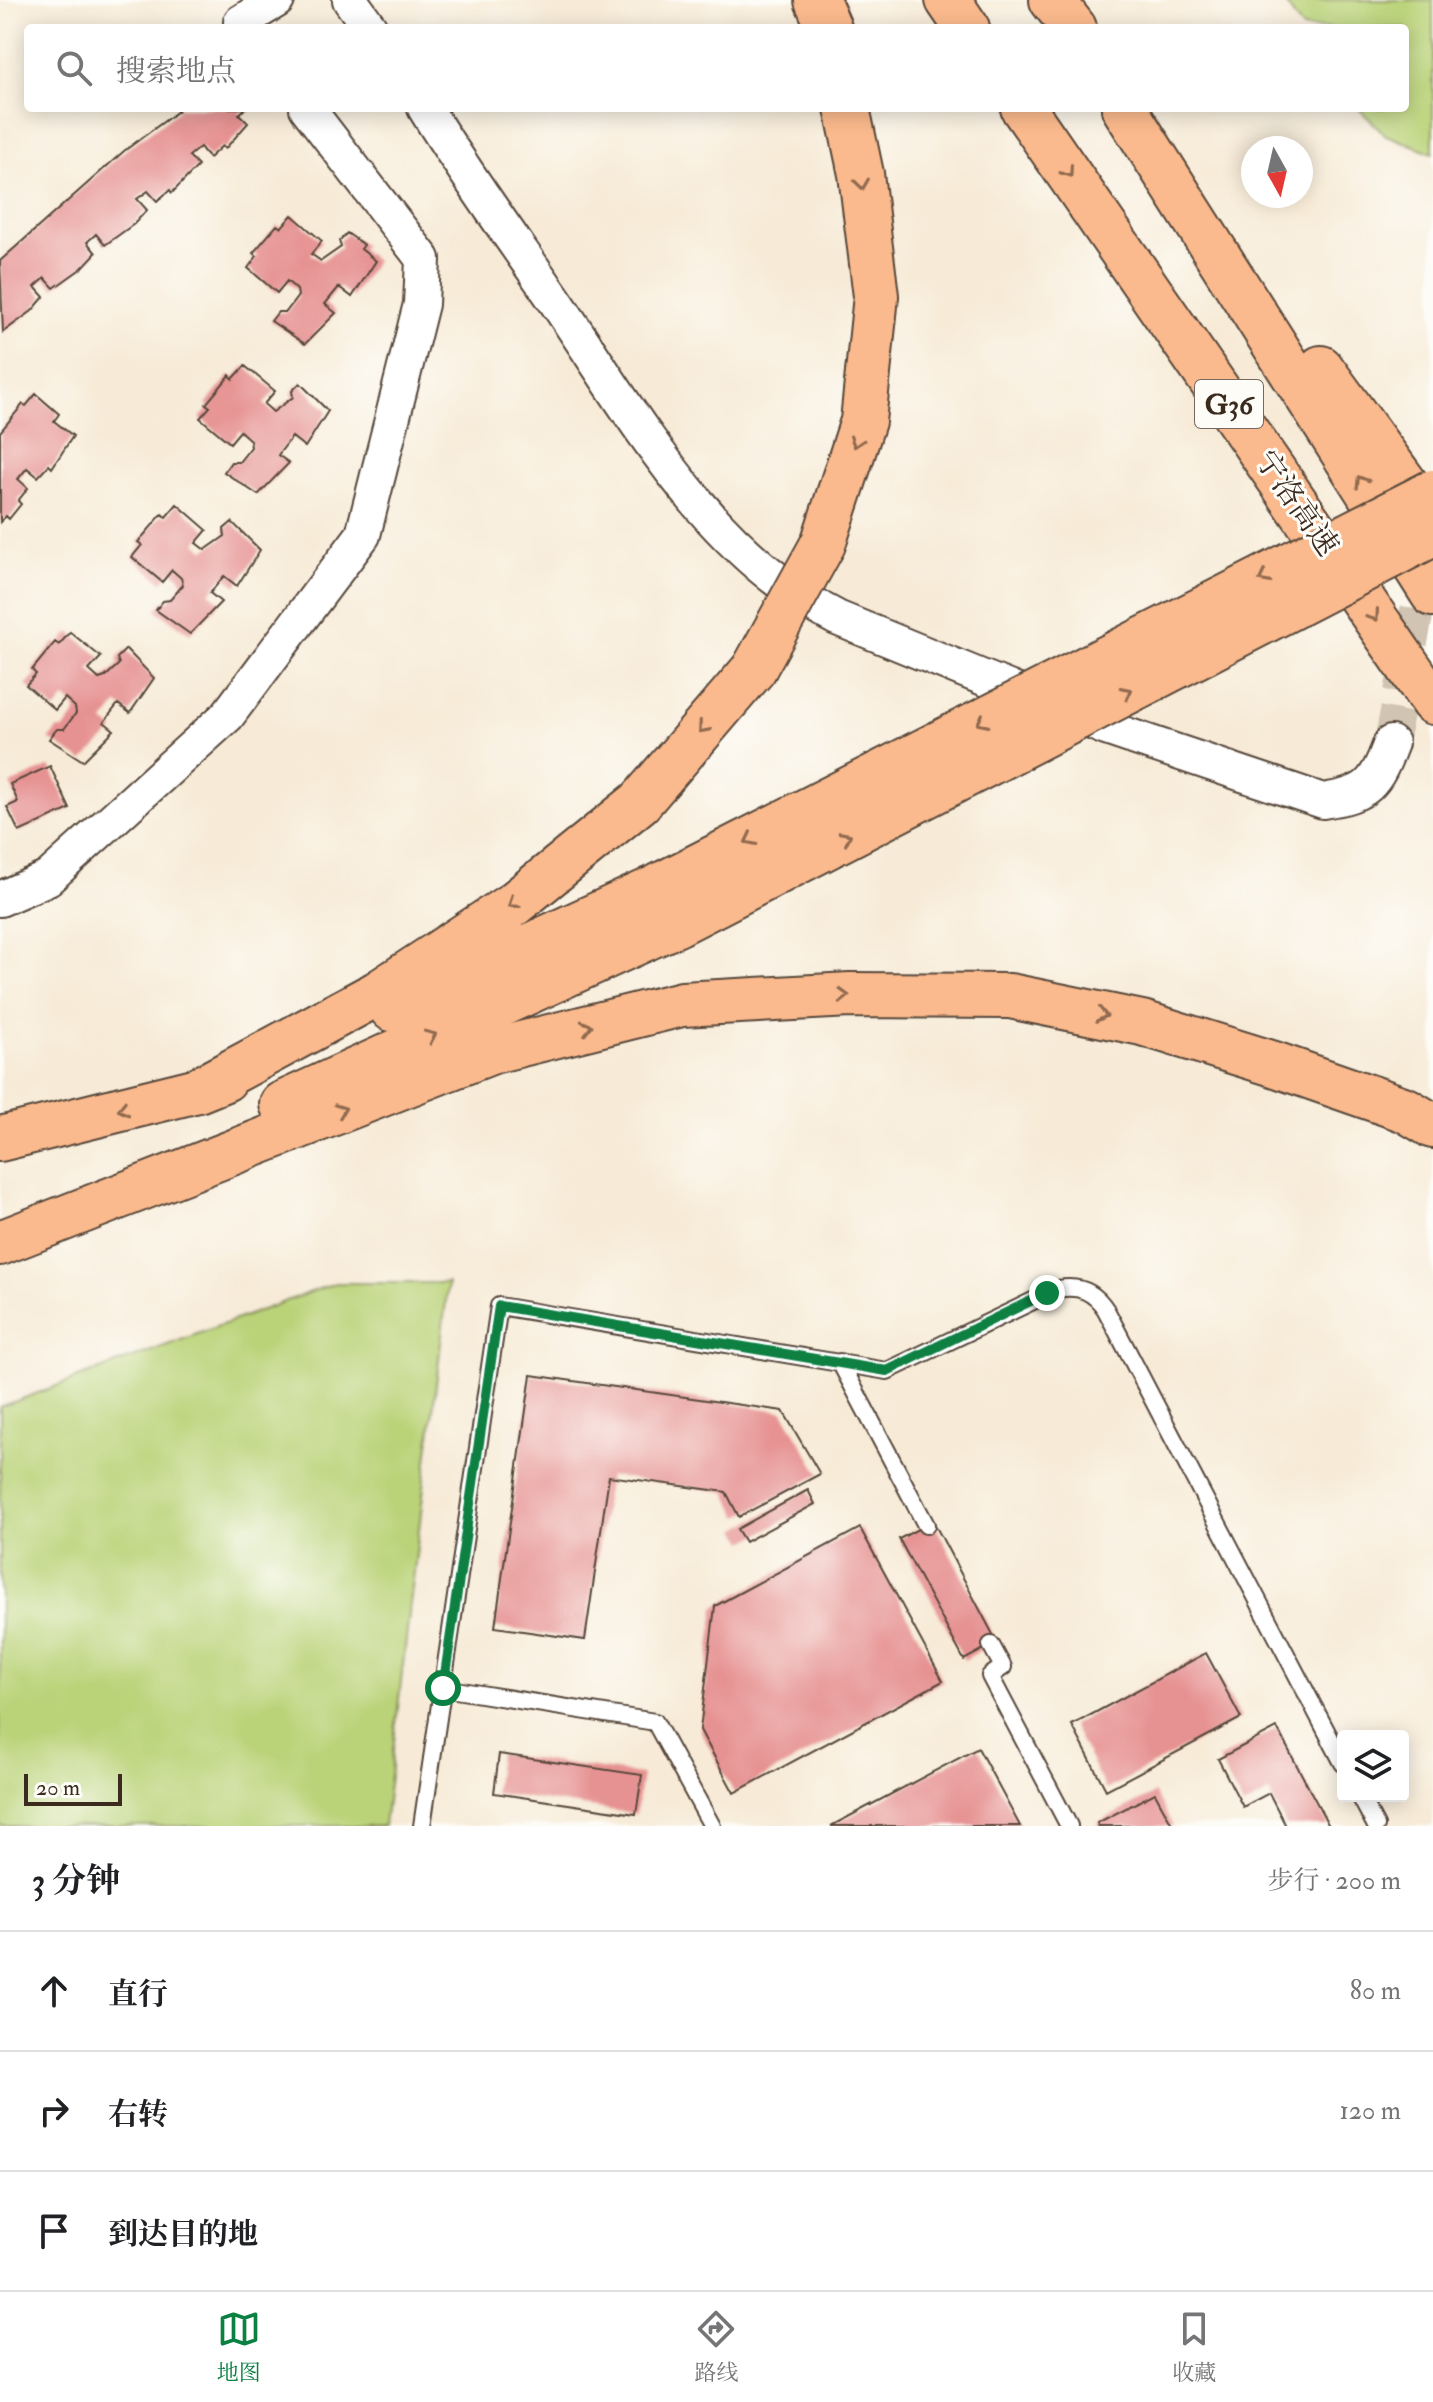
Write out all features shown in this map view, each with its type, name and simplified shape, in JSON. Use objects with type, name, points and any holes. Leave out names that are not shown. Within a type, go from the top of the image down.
[{"type":"highway","points":[[817,0],[827,24]]},
{"type":"highway","points":[[948,0],[964,24]]},
{"type":"highway","points":[[198,1090],[378,993],[515,903],[640,802],[754,669],[823,544],[863,421],[876,296],[861,174],[848,112]]},
{"type":"highway","name":"宁洛高速","points":[[1026,112],[1433,702]]},
{"type":"highway","name":"G36","points":[[1127,112],[1433,594]]},
{"type":"highway","points":[[1135,112],[1433,522]]},
{"type":"highway","points":[[0,1139],[198,1090],[408,1002],[664,907],[1433,492]]},
{"type":"highway","points":[[60,1219],[254,1116],[664,907],[1433,534]]},
{"type":"highway","points":[[0,1243],[493,1051],[682,1004],[850,995],[1010,996],[1142,1023],[1406,1110],[1433,1126]]},
{"type":"street","points":[[245,24],[277,0]]},
{"type":"street","points":[[350,0],[367,24]]},
{"type":"street","points":[[0,899],[48,878],[227,716],[363,535],[421,304],[423,259],[310,112]]},
{"type":"street","points":[[428,112],[670,470],[745,553],[805,602],[1106,728],[1323,801],[1355,796],[1379,775],[1391,743]]},
{"type":"lane","points":[[422,1826],[499,1306],[887,1371],[1058,1289],[1080,1288],[1091,1292],[1106,1310],[1337,1752]]},
{"type":"lane","points":[[840,1362],[926,1525]]},
{"type":"lane","points":[[991,1645],[1003,1667],[990,1676],[1069,1826]]},
{"type":"lane","points":[[443,1688],[655,1722],[712,1826]]},
{"type":"lane","points":[[1363,1802],[1376,1826]]},
{"type":"green space","points":[[1283,0],[1433,0],[1433,153],[1386,135],[1362,112],[1409,112],[1409,24],[1299,24]]},
{"type":"green space","points":[[335,1283],[448,1283],[384,1826],[0,1826],[0,1407]]},
{"type":"building","points":[[177,112],[241,112],[239,114],[248,123],[225,149],[222,146],[209,158],[200,147],[189,156],[198,166],[172,193],[170,190],[157,201],[148,191],[137,199],[147,210],[134,224],[105,245],[96,234],[87,242],[96,253],[82,268],[54,288],[45,278],[35,287],[44,297],[32,311],[3,332],[0,261],[124,151]]},
{"type":"building","points":[[292,215],[322,241],[311,254],[321,261],[341,247],[339,241],[347,233],[364,245],[361,249],[376,261],[352,297],[339,287],[325,304],[336,313],[305,344],[271,321],[278,312],[286,312],[298,296],[297,290],[287,281],[277,293],[248,268],[257,256],[253,253],[277,225],[281,228]]},
{"type":"building","points":[[245,366],[275,391],[264,404],[273,412],[293,397],[292,391],[300,383],[328,411],[305,447],[292,437],[278,455],[289,463],[258,495],[224,472],[231,462],[239,462],[251,447],[250,440],[240,431],[230,443],[200,418],[210,407],[206,404],[230,375],[233,379]]},
{"type":"building","points":[[36,394],[59,414],[54,421],[73,436],[52,468],[49,465],[38,477],[27,468],[18,479],[28,488],[18,501],[21,504],[9,519],[6,516],[0,522],[0,432],[23,404],[26,406]]},
{"type":"building","points":[[177,504],[207,530],[196,543],[205,550],[225,536],[224,529],[232,522],[260,550],[237,586],[224,576],[210,593],[221,602],[190,634],[156,610],[183,585],[181,578],[172,570],[162,582],[132,557],[142,545],[138,542],[162,514],[166,517]]},
{"type":"building","points":[[70,632],[101,657],[89,670],[99,679],[119,664],[117,658],[126,649],[154,678],[130,713],[118,704],[104,722],[114,730],[83,761],[49,739],[57,729],[64,729],[76,713],[75,707],[65,698],[55,710],[26,685],[36,674],[32,670],[55,642],[59,645]]},
{"type":"building","points":[[50,766],[70,809],[19,832],[7,807],[18,802],[10,784]]},
{"type":"building","points":[[531,1375],[783,1411],[820,1474],[739,1517],[726,1492],[609,1476],[585,1640],[495,1627]]},
{"type":"building","points":[[808,1490],[815,1504],[745,1542],[737,1529]]},
{"type":"building","points":[[933,1521],[997,1642],[964,1660],[899,1539]]},
{"type":"building","points":[[860,1528],[943,1681],[734,1793],[700,1730],[715,1606]]},
{"type":"building","points":[[1206,1653],[1241,1718],[1106,1790],[1072,1725]]},
{"type":"building","points":[[1277,1728],[1329,1826],[1286,1826],[1269,1793],[1243,1807],[1218,1759]]},
{"type":"building","points":[[978,1748],[1020,1826],[831,1826]]},
{"type":"building","points":[[499,1754],[642,1775],[636,1814],[494,1793]]},
{"type":"building","points":[[1155,1793],[1173,1826],[1098,1826],[1097,1823]]},
{"type":"tunnel","points":[[1391,743],[1426,565]]},
{"type":"route","points":[[443,1688],[499,1306],[887,1371],[1047,1293]]}]
